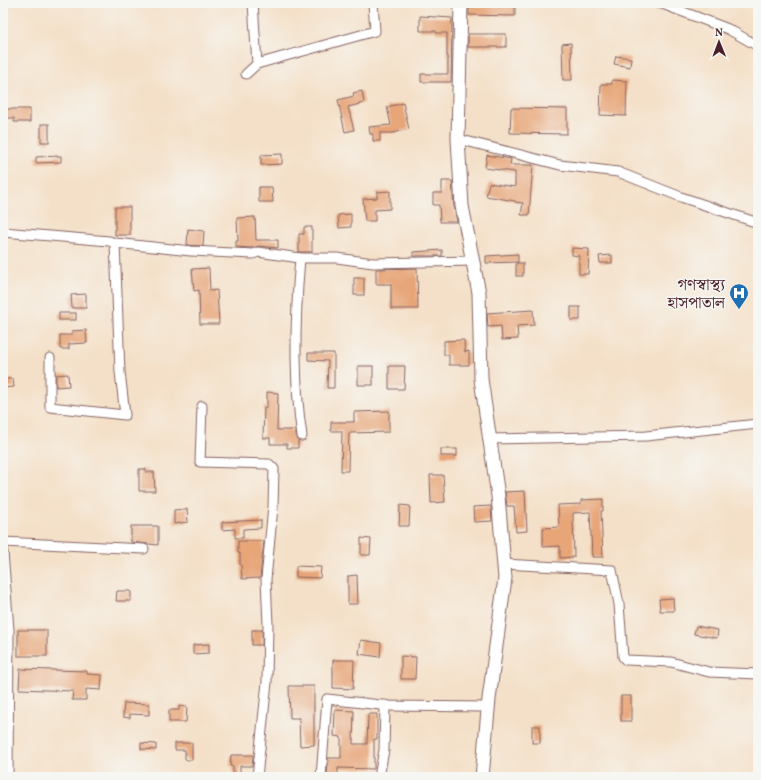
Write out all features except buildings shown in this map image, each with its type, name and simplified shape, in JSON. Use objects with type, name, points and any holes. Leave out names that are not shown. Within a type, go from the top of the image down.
[{"type":"street","points":[[253,3],[257,64]]},
{"type":"street","points":[[246,74],[257,64],[375,31],[373,3]]},
{"type":"street","points":[[461,3],[458,139],[462,206],[479,292],[481,379],[498,496],[505,578],[488,706],[482,777]]},
{"type":"street","points":[[660,3],[728,29],[758,46]]},
{"type":"street","points":[[458,139],[560,165],[618,172],[757,225]]},
{"type":"street","points":[[3,232],[109,241],[115,243],[191,251],[254,254],[258,252],[300,258],[337,258],[372,263],[474,261]]},
{"type":"street","points":[[50,358],[50,407],[125,415],[120,372],[115,243]]},
{"type":"street","points":[[300,258],[296,323],[298,407],[302,436]]},
{"type":"street","points":[[202,406],[200,462],[269,464],[274,469],[273,507],[266,579],[268,624],[267,682],[257,777]]},
{"type":"street","points":[[490,439],[646,436],[758,424]]},
{"type":"street","points":[[3,542],[144,549]]},
{"type":"street","points":[[3,552],[9,630],[8,777]]},
{"type":"street","points":[[504,564],[612,570],[619,604],[623,657],[626,660],[671,662],[708,672],[758,674]]},
{"type":"street","points":[[321,777],[327,699],[384,705],[488,706]]},
{"type":"street","points":[[379,777],[384,750],[384,705]]},
{"type":"place","name":"গণস্বাস্থ্য হাসপাতাল","points":[[739,310]]}]
